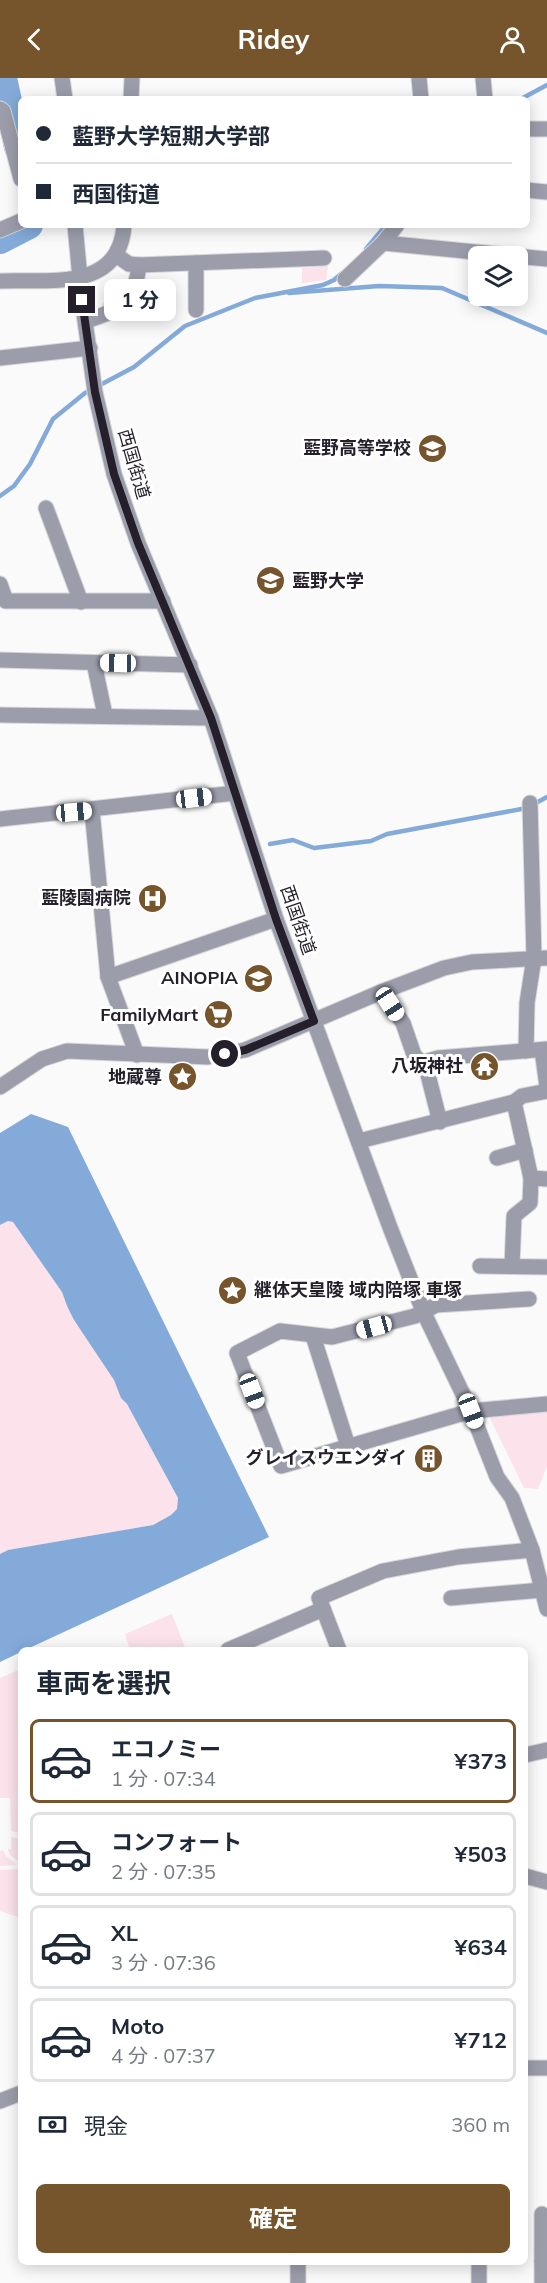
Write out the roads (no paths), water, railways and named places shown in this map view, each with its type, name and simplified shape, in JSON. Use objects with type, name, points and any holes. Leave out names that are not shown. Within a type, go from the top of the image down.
[{"type":"street","points":[[62,78],[65,96]]},
{"type":"street","points":[[131,96],[132,78]]},
{"type":"street","points":[[419,78],[421,96]]},
{"type":"street","points":[[483,78],[485,96]]},
{"type":"street","points":[[0,109],[3,111],[18,168]]},
{"type":"street","points":[[530,129],[547,129]]},
{"type":"street","points":[[530,190],[547,192]]},
{"type":"street","points":[[0,230],[18,222]]},
{"type":"street","name":"西国街道","points":[[75,228],[95,392],[114,474],[138,543],[211,718],[276,919],[391,1230],[423,1311],[471,1411],[497,1477],[512,1498],[532,1550],[547,1609]]},
{"type":"street","points":[[0,281],[80,278],[100,271],[116,255],[124,228]]},
{"type":"street","points":[[345,279],[383,243],[395,228]]},
{"type":"street","points":[[383,243],[468,253]]},
{"type":"street","points":[[116,255],[129,264],[139,265],[196,263],[293,267],[324,258]]},
{"type":"street","points":[[528,258],[547,260]]},
{"type":"street","points":[[196,263],[196,310]]},
{"type":"street","points":[[86,321],[114,311],[128,302],[139,265]]},
{"type":"street","points":[[0,358],[90,348]]},
{"type":"street","points":[[46,508],[81,602]]},
{"type":"street","points":[[0,584],[6,601],[164,602]]},
{"type":"street","points":[[0,660],[190,665]]},
{"type":"street","points":[[94,663],[105,715]]},
{"type":"street","points":[[0,715],[211,718]]},
{"type":"street","points":[[0,819],[235,793]]},
{"type":"street","points":[[526,1051],[527,1003],[541,958],[530,806]]},
{"type":"street","points":[[92,810],[108,977],[137,1055]]},
{"type":"street","points":[[108,977],[276,919]]},
{"type":"street","points":[[0,1087],[42,1059],[67,1051],[208,1057],[245,1050],[381,992],[460,964],[541,958]]},
{"type":"street","points":[[381,992],[403,1023],[412,1050],[420,1063],[426,1067],[440,1122]]},
{"type":"street","points":[[359,1141],[514,1102],[522,1096],[547,1089],[545,1050],[438,1058],[420,1063]]},
{"type":"street","points":[[512,1266],[514,1216],[530,1203],[531,1178],[514,1102]]},
{"type":"street","points":[[497,1158],[525,1150]]},
{"type":"street","points":[[531,1178],[547,1179]]},
{"type":"street","points":[[480,1266],[547,1267]]},
{"type":"street","points":[[529,1299],[443,1304],[430,1307],[415,1316],[332,1337],[280,1331],[237,1353],[281,1466],[471,1411],[547,1404]]},
{"type":"street","points":[[313,1336],[348,1446]]},
{"type":"street","points":[[338,1647],[319,1598],[383,1570],[458,1557],[532,1550]]},
{"type":"street","points":[[451,1598],[542,1590]]},
{"type":"street","points":[[248,1646],[323,1609]]},
{"type":"street","points":[[528,1754],[547,1750]]},
{"type":"street","points":[[528,1877],[547,1881]]},
{"type":"street","points":[[528,2068],[547,2068]]},
{"type":"street","points":[[0,2101],[18,2094]]},
{"type":"street","points":[[542,2214],[544,2261],[542,2283]]},
{"type":"street","points":[[298,2265],[298,2283]]},
{"type":"street","points":[[479,2265],[479,2283]]},
{"type":"water","points":[[31,1114],[68,1127],[269,1537],[31,1647],[18,1647],[18,1653],[0,1662],[0,1554],[8,1550],[153,1525],[177,1509],[178,1498],[127,1404],[121,1398],[114,1380],[74,1320],[62,1292],[13,1222],[8,1221],[0,1225],[0,1133]]},
{"type":"waterway","points":[[3,78],[18,147]]},
{"type":"waterway","points":[[527,96],[547,85]]},
{"type":"waterway","points":[[0,240],[23,228]]},
{"type":"waterway","points":[[366,249],[384,228]]},
{"type":"waterway","points":[[0,496],[14,486],[30,464],[53,419],[85,393],[134,367],[185,326],[255,298],[323,285],[341,274]]},
{"type":"waterway","points":[[289,293],[379,286],[442,288],[547,333]]},
{"type":"waterway","points":[[270,844],[293,840],[314,848],[371,841],[387,834],[527,808],[547,797]]},
{"type":"place","name":"藍野高等学校","points":[[432,448]]},
{"type":"place","name":"藍野大学","points":[[271,581]]},
{"type":"place","name":"藍陵園病院","points":[[152,898]]},
{"type":"place","name":"AINOPIA","points":[[259,978]]},
{"type":"place","name":"FamilyMart","points":[[219,1015]]},
{"type":"place","name":"八坂神社","points":[[484,1066]]},
{"type":"place","name":"地蔵尊","points":[[183,1077]]},
{"type":"place","name":"継体天皇陵 域内陪塚 車塚","points":[[233,1290]]},
{"type":"place","name":"グレイスウエンダイ","points":[[428,1458]]}]
